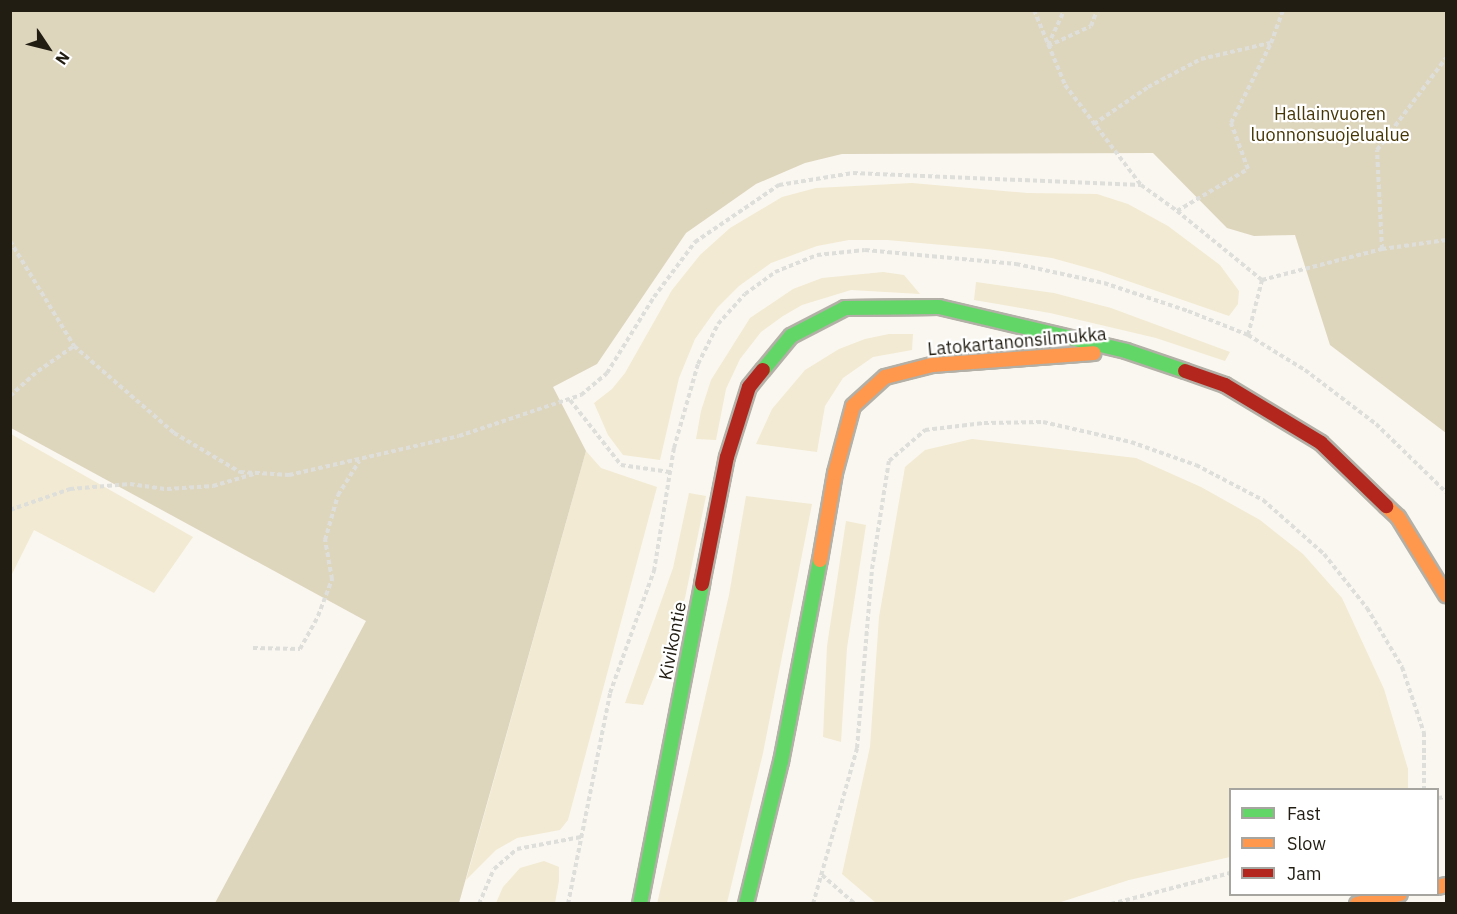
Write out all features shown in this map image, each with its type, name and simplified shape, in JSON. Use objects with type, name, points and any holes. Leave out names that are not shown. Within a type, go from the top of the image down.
[{"type":"street","name":"Latokartanonsilmukka","points":[[749,387],[791,336],[845,308],[939,307],[1125,351],[1225,385],[1322,442],[1398,517],[1446,595]]},
{"type":"street","name":"Latokartanonsilmukka","points":[[746,903],[781,762],[808,631],[835,473],[853,406],[885,377],[932,365],[1125,351]]},
{"type":"street","name":"Kivikontie","points":[[640,903],[727,457],[749,387]]},
{"type":"street","points":[[1357,903],[1390,896]]},
{"type":"path","points":[[1034,10],[1065,85],[1141,185],[1262,280]]},
{"type":"path","points":[[1048,46],[1064,10]]},
{"type":"path","points":[[1048,46],[1091,26],[1097,10]]},
{"type":"path","points":[[1177,211],[1248,169],[1231,123],[1270,43],[1283,10]]},
{"type":"path","points":[[1094,124],[1148,87],[1201,59],[1270,43]]},
{"type":"path","points":[[1382,249],[1377,150],[1446,58]]},
{"type":"path","points":[[10,241],[74,346],[174,433],[240,472],[289,475],[360,461],[459,436],[581,395],[607,372],[654,297],[695,242],[779,185],[853,172],[1141,185]]},
{"type":"path","points":[[1262,280],[1382,249],[1446,240]]},
{"type":"path","points":[[568,903],[610,693],[654,571],[670,472],[698,364],[718,324],[745,294],[775,272],[817,255],[865,250],[1016,264],[1104,283],[1188,311],[1248,335],[1305,370],[1376,424],[1446,492]]},
{"type":"path","points":[[1248,335],[1262,280]]},
{"type":"path","points":[[10,396],[38,371],[74,346]]},
{"type":"path","points":[[570,400],[621,465],[670,472]]},
{"type":"path","points":[[813,903],[857,747],[872,569],[889,461],[925,430],[984,423],[1043,422],[1131,442],[1196,465],[1263,500],[1324,554],[1367,608],[1402,667],[1424,734],[1424,788]]},
{"type":"path","points":[[253,648],[300,649],[318,616],[333,579],[325,540],[338,495],[360,461]]},
{"type":"path","points":[[10,510],[70,489],[130,484],[167,489],[213,486],[258,473]]},
{"type":"path","points":[[479,903],[494,869],[517,849],[580,837]]},
{"type":"path","points":[[1111,903],[1229,873]]},
{"type":"path","points":[[822,874],[855,903]]},
{"type":"shaded area","points":[[912,183],[1027,193],[1097,194],[1128,204],[1168,226],[1220,265],[1239,291],[1238,304],[1229,316],[1099,271],[1052,258],[987,249],[887,240],[849,240],[817,246],[771,263],[739,286],[717,308],[695,339],[679,378],[660,460],[623,455],[608,435],[594,403],[612,389],[625,373],[672,290],[700,255],[730,228],[782,197],[816,188]]},
{"type":"shaded area","points":[[883,272],[904,275],[920,294],[851,290],[802,305],[783,316],[761,332],[740,359],[726,389],[716,440],[696,439],[701,411],[711,380],[750,318],[793,289],[822,278]]},
{"type":"shaded area","points":[[976,282],[1054,293],[1111,308],[1230,352],[1225,361],[1156,338],[1050,313],[974,300]]},
{"type":"shaded area","points":[[889,334],[913,334],[912,350],[873,357],[843,378],[825,406],[817,452],[756,444],[772,409],[805,370],[839,349],[865,339]]},
{"type":"shaded area","points":[[11,434],[193,537],[154,593],[34,530],[11,576]]},
{"type":"shaded area","points":[[972,439],[1136,458],[1201,487],[1260,520],[1303,554],[1342,598],[1384,689],[1408,769],[1408,788],[1229,788],[1229,857],[1129,880],[1058,903],[876,903],[842,874],[870,747],[879,617],[905,467],[925,450]]},
{"type":"shaded area","points":[[586,451],[601,468],[657,487],[568,820],[560,830],[517,838],[496,850],[466,880]]},
{"type":"shaded area","points":[[689,493],[706,496],[685,598],[643,705],[625,703],[673,568]]},
{"type":"shaded area","points":[[746,496],[812,504],[763,753],[727,903],[657,904],[729,595]]},
{"type":"shaded area","points":[[846,521],[866,525],[847,648],[841,742],[823,737],[827,646]]},
{"type":"shaded area","points":[[544,861],[559,867],[555,903],[496,903],[503,887],[520,868]]},
{"type":"green space","name":"Hallainvuoren luonnonsuojelualue","points":[[11,10],[1446,11],[1446,433],[1330,345],[1295,235],[1254,236],[1227,228],[1153,153],[842,154],[805,163],[756,184],[686,233],[597,364],[553,387],[586,451],[459,903],[215,903],[366,621],[11,428]]},
{"type":"traffic: fast","points":[[763,370],[791,336],[845,308],[939,307],[1126,351],[1185,371]]},
{"type":"traffic: fast","points":[[746,904],[781,762],[820,560]]},
{"type":"traffic: fast","points":[[640,904],[702,584]]},
{"type":"traffic: slow","points":[[820,560],[835,473],[853,406],[885,377],[932,365],[1094,353]]},
{"type":"traffic: slow","points":[[1386,506],[1398,517],[1446,595]]},
{"type":"traffic: slow","points":[[1439,887],[1446,885]]},
{"type":"traffic: slow","points":[[1357,904],[1391,896]]},
{"type":"traffic: jam","points":[[702,584],[727,457],[749,387],[763,370]]},
{"type":"traffic: jam","points":[[1185,371],[1225,385],[1321,443],[1386,506]]}]
